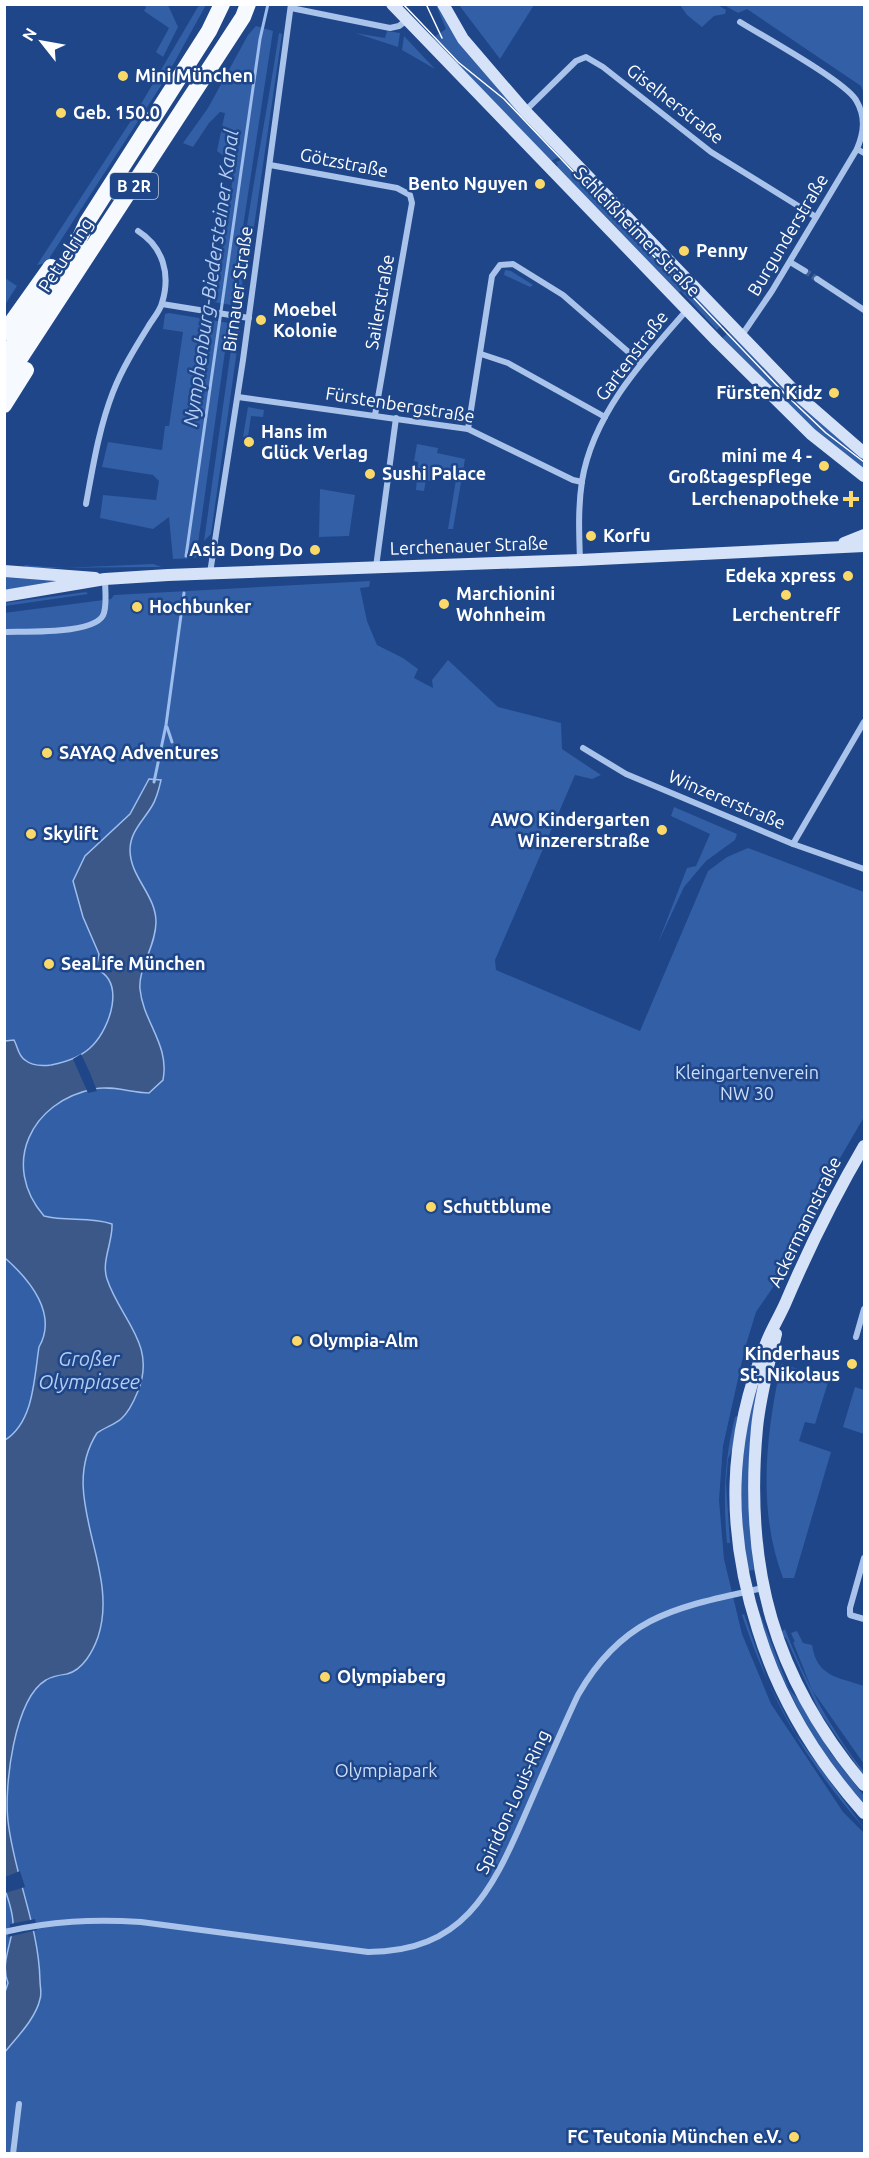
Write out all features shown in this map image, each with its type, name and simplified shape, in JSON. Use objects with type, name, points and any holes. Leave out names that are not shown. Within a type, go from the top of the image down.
[{"type":"highway","points":[[187,68],[212,4]]},
{"type":"highway","name":"B 2R","points":[[187,68],[222,4]]},
{"type":"highway","name":"B 2R","points":[[196,87],[237,4]]},
{"type":"highway","points":[[196,87],[243,17],[248,4]]},
{"type":"highway","name":"Petuelring","points":[[4,359],[74,251],[87,222],[187,68]]},
{"type":"highway","name":"Petuelring","points":[[4,383],[196,87]]},
{"type":"highway","points":[[4,333],[65,246],[87,222]]},
{"type":"highway","points":[[4,405],[45,337],[70,284]]},
{"type":"main road","name":"Schleißheimer Straße","points":[[392,4],[686,311],[811,434],[864,477]]},
{"type":"main road","name":"Schleißheimer Straße","points":[[443,4],[463,39],[525,111],[818,415],[864,453]]},
{"type":"main road","name":"Lerchenauer Straße","points":[[4,596],[105,579],[580,560],[834,546],[863,537]]},
{"type":"main road","name":"Lerchenauer Straße","points":[[4,571],[105,579]]},
{"type":"main road","name":"Ackermannstraße","points":[[864,1146],[811,1245],[757,1368],[737,1453],[734,1497],[736,1529],[746,1592],[767,1660],[794,1716],[833,1775],[864,1813]]},
{"type":"main road","name":"Ackermannstraße","points":[[780,1315],[757,1426],[754,1488],[764,1588],[779,1645],[803,1698],[836,1752],[864,1785]]},
{"type":"street","name":"Birnauer Straße","points":[[210,573],[238,397],[291,21],[291,6],[390,28],[399,27],[407,20]]},
{"type":"street","name":"Burgunderstraße","points":[[740,22],[792,53],[855,98],[864,122],[863,134],[857,149],[790,262],[742,334]]},
{"type":"street","name":"Giselherstraße","points":[[525,111],[576,61],[586,57],[603,67],[711,152],[816,217]]},
{"type":"street","points":[[857,149],[864,153]]},
{"type":"street","name":"Götzstraße","points":[[270,165],[397,188],[410,195]]},
{"type":"street","name":"Sailerstraße","points":[[375,415],[412,202],[410,195]]},
{"type":"street","points":[[86,504],[101,426],[112,395],[129,358],[162,304],[165,277],[162,255],[156,246],[138,231]]},
{"type":"street","points":[[790,262],[805,271]]},
{"type":"street","points":[[468,429],[492,276],[500,265],[513,264],[563,295],[641,363]]},
{"type":"street","points":[[817,279],[864,310]]},
{"type":"street","points":[[162,304],[249,318]]},
{"type":"street","name":"Gartenstraße","points":[[580,560],[579,511],[582,482],[591,447],[605,417],[641,363],[686,311]]},
{"type":"street","points":[[481,354],[508,363],[605,417]]},
{"type":"street","name":"Fürstenbergstraße","points":[[238,397],[468,429],[573,480],[582,482]]},
{"type":"street","points":[[376,567],[396,418]]},
{"type":"street","points":[[4,632],[84,628],[97,622],[104,614],[105,579]]},
{"type":"street","points":[[793,844],[864,722]]},
{"type":"street","name":"Winzererstraße","points":[[583,748],[626,774],[793,844],[864,869]]},
{"type":"street","points":[[856,1337],[864,1309]]},
{"type":"street","points":[[864,1558],[850,1615],[864,1619]]},
{"type":"street","name":"Spiridon-Louis-Ring","points":[[4,1932],[69,1920],[141,1922],[368,1952],[405,1949],[433,1940],[457,1926],[473,1911],[493,1884],[578,1695],[600,1660],[626,1635],[654,1619],[764,1588]]},
{"type":"street","points":[[13,2154],[19,2104]]},
{"type":"green space","points":[[143,5],[168,5],[178,27],[163,57],[156,52],[169,28],[144,11],[146,7]]},
{"type":"green space","points":[[199,5],[206,5],[164,81],[50,257],[51,262],[37,265],[134,116]]},
{"type":"green space","points":[[436,5],[561,156],[551,161],[431,39],[446,29]]},
{"type":"green space","points":[[459,5],[534,5],[500,59]]},
{"type":"green space","points":[[680,5],[718,5],[726,10],[725,14],[714,16],[702,27],[687,15]]},
{"type":"green space","points":[[724,5],[864,5],[864,94],[861,86],[747,9],[738,13]]},
{"type":"green space","points":[[256,26],[273,31],[231,305],[214,302],[235,164],[217,151],[225,113],[220,112],[209,123],[193,147],[183,143],[208,108],[248,35]]},
{"type":"green space","points":[[387,31],[400,33],[398,47],[355,33],[385,38]]},
{"type":"green space","points":[[279,33],[282,34],[248,268],[244,269],[242,285],[246,286],[243,303],[236,302],[247,224]]},
{"type":"green space","points":[[404,36],[435,69],[402,50]]},
{"type":"green space","points":[[564,159],[725,322],[717,330],[681,291],[677,294],[556,167],[558,165],[556,162]]},
{"type":"green space","points":[[505,270],[511,271],[533,285],[530,287],[504,275]]},
{"type":"green space","points":[[5,278],[17,286],[5,305]]},
{"type":"green space","points":[[165,314],[229,323],[196,558],[173,559],[169,517],[153,529],[100,518],[103,495],[156,500],[159,481],[153,475],[102,467],[108,442],[162,450],[165,426],[169,426],[183,332],[163,329]]},
{"type":"green space","points":[[234,328],[240,329],[211,534],[204,541]]},
{"type":"green space","points":[[729,332],[767,371],[864,457],[864,470],[814,431],[721,339]]},
{"type":"green space","points":[[248,407],[264,410],[263,417],[251,416],[248,437],[243,437]]},
{"type":"green space","points":[[417,444],[438,448],[437,453],[465,459],[453,529],[448,529],[457,473],[433,469],[431,481],[426,480],[424,491],[416,490],[418,462],[414,461]]},
{"type":"green space","points":[[320,489],[355,495],[349,536],[319,537]]},
{"type":"green space","points":[[153,564],[162,567],[67,568]]},
{"type":"green space","points":[[24,565],[57,568],[27,568]]},
{"type":"green space","points":[[4,577],[28,579],[68,579],[5,590]]},
{"type":"green space","name":"Olympiapark","points":[[370,581],[369,587],[360,588],[367,621],[377,645],[403,658],[418,669],[414,678],[433,688],[432,680],[448,660],[498,707],[561,723],[562,749],[601,775],[592,779],[575,775],[495,960],[496,970],[640,1031],[708,871],[727,857],[748,848],[864,892],[864,1117],[825,1184],[778,1280],[756,1312],[745,1348],[723,1446],[719,1500],[724,1559],[742,1634],[771,1704],[843,1812],[864,1833],[864,2153],[5,2153],[4,613],[111,599],[114,595]]},
{"type":"green space","points":[[86,592],[88,594],[5,606],[5,603]]},
{"type":"green space","points":[[674,807],[737,834],[735,840],[706,861],[684,887],[658,943],[687,868],[696,866],[710,834],[671,816]]},
{"type":"green space","points":[[781,1364],[822,1376],[824,1371],[831,1373],[815,1424],[805,1422],[799,1441],[831,1452],[794,1578],[783,1578],[775,1552],[767,1499],[768,1445]]},
{"type":"green space","points":[[760,1367],[752,1549],[754,1570],[747,1571],[742,1546],[740,1455]]},
{"type":"green space","points":[[855,1387],[864,1390],[864,1434],[843,1427]]},
{"type":"green space","points":[[738,1416],[732,1450],[728,1459],[726,1483],[730,1543],[727,1543],[725,1495],[727,1464],[731,1433],[735,1417]]},
{"type":"green space","points":[[757,1611],[759,1611],[789,1689],[798,1699],[830,1752],[864,1796],[864,1806],[830,1761],[801,1714],[788,1689],[777,1664]]},
{"type":"green space","points":[[744,1614],[767,1680],[742,1615]]},
{"type":"green space","points":[[785,1629],[819,1704],[840,1739],[864,1772],[864,1776],[819,1711],[786,1638],[783,1637],[781,1632]]},
{"type":"green space","points":[[797,1631],[803,1643],[812,1645],[815,1656],[824,1670],[837,1678],[864,1686],[864,1764],[812,1690],[793,1642],[795,1642],[791,1633]]},
{"type":"green space","points":[[796,1735],[864,1828],[824,1779]]},
{"type":"water","name":"Großer Olympiasee","points":[[149,779],[161,780],[159,790],[154,803],[132,838],[130,850],[134,869],[155,912],[155,931],[142,973],[140,989],[142,1001],[163,1056],[163,1080],[149,1093],[101,1088],[72,1096],[53,1107],[39,1121],[29,1138],[24,1157],[24,1176],[31,1196],[44,1216],[95,1220],[112,1224],[105,1265],[107,1279],[140,1345],[143,1374],[131,1406],[121,1419],[97,1433],[86,1457],[83,1482],[85,1507],[102,1585],[103,1611],[98,1637],[83,1664],[73,1672],[46,1680],[35,1690],[26,1705],[14,1745],[8,1787],[8,1821],[15,1861],[39,1961],[41,1995],[30,2020],[5,2052],[4,1995],[8,1983],[5,1968],[13,1924],[4,1887],[5,1440],[15,1432],[27,1411],[45,1322],[43,1310],[32,1287],[5,1258],[5,1041],[14,1040],[21,1056],[28,1062],[51,1065],[68,1061],[84,1053],[93,1045],[105,1027],[112,1005],[111,984],[105,975],[96,969],[99,954],[83,917],[73,881],[85,856],[130,814]]},
{"type":"pier","points":[[81,1054],[97,1091],[88,1093],[73,1059]]},
{"type":"pier","points":[[20,1871],[25,1887],[5,1893],[5,1877]]},
{"type":"pier","points":[[35,1919],[37,1930],[8,1937],[10,1924]]},
{"type":"waterway","name":"Nymphenburg-Biedersteiner Kanal","points":[[186,556],[260,39],[268,4]]},
{"type":"waterway","name":"Nymphenburg-Biedersteiner Kanal","points":[[154,782],[166,725],[184,593]]},
{"type":"waterway","points":[[167,727],[172,742]]},
{"type":"tunnel","points":[[805,271],[817,279]]},
{"type":"tram line","points":[[403,4],[458,62],[504,99],[784,393],[826,433],[864,462]]},
{"type":"tram line","points":[[426,4],[442,38]]},
{"type":"place","name":"Mini München","points":[[123,76]]},
{"type":"place","name":"Geb. 150.0","points":[[61,113]]},
{"type":"place","name":"Bento Nguyen","points":[[540,184]]},
{"type":"place","name":"Penny","points":[[684,251]]},
{"type":"place","name":"Moebel Kolonie","points":[[261,320]]},
{"type":"place","name":"Fürsten Kidz","points":[[834,393]]},
{"type":"place","name":"Hans im Glück Verlag","points":[[249,442]]},
{"type":"place","name":"mini me 4 - Großtagespflege","points":[[824,466]]},
{"type":"place","name":"Sushi Palace","points":[[370,474]]},
{"type":"place","name":"Lerchenapotheke","points":[[851,499]]},
{"type":"place","name":"Korfu","points":[[591,536]]},
{"type":"place","name":"Asia Dong Do","points":[[315,550]]},
{"type":"place","name":"Edeka xpress","points":[[848,576]]},
{"type":"place","name":"Lerchentreff","points":[[786,595]]},
{"type":"place","name":"Marchionini Wohnheim","points":[[444,604]]},
{"type":"place","name":"Hochbunker","points":[[137,607]]},
{"type":"place","name":"SAYAQ Adventures","points":[[47,753]]},
{"type":"place","name":"AWO Kindergarten Winzererstraße","points":[[662,830]]},
{"type":"place","name":"Skylift","points":[[31,834]]},
{"type":"place","name":"SeaLife München","points":[[49,964]]},
{"type":"place","name":"Schuttblume","points":[[431,1207]]},
{"type":"place","name":"Olympia-Alm","points":[[297,1341]]},
{"type":"place","name":"Kinderhaus St. Nikolaus","points":[[852,1364]]},
{"type":"place","name":"Olympiaberg","points":[[325,1677]]},
{"type":"place","name":"FC Teutonia München e.V.","points":[[794,2137]]},
{"type":"park label","name":"Kleingartenverein NW 30","points":[[747,1083]]}]
